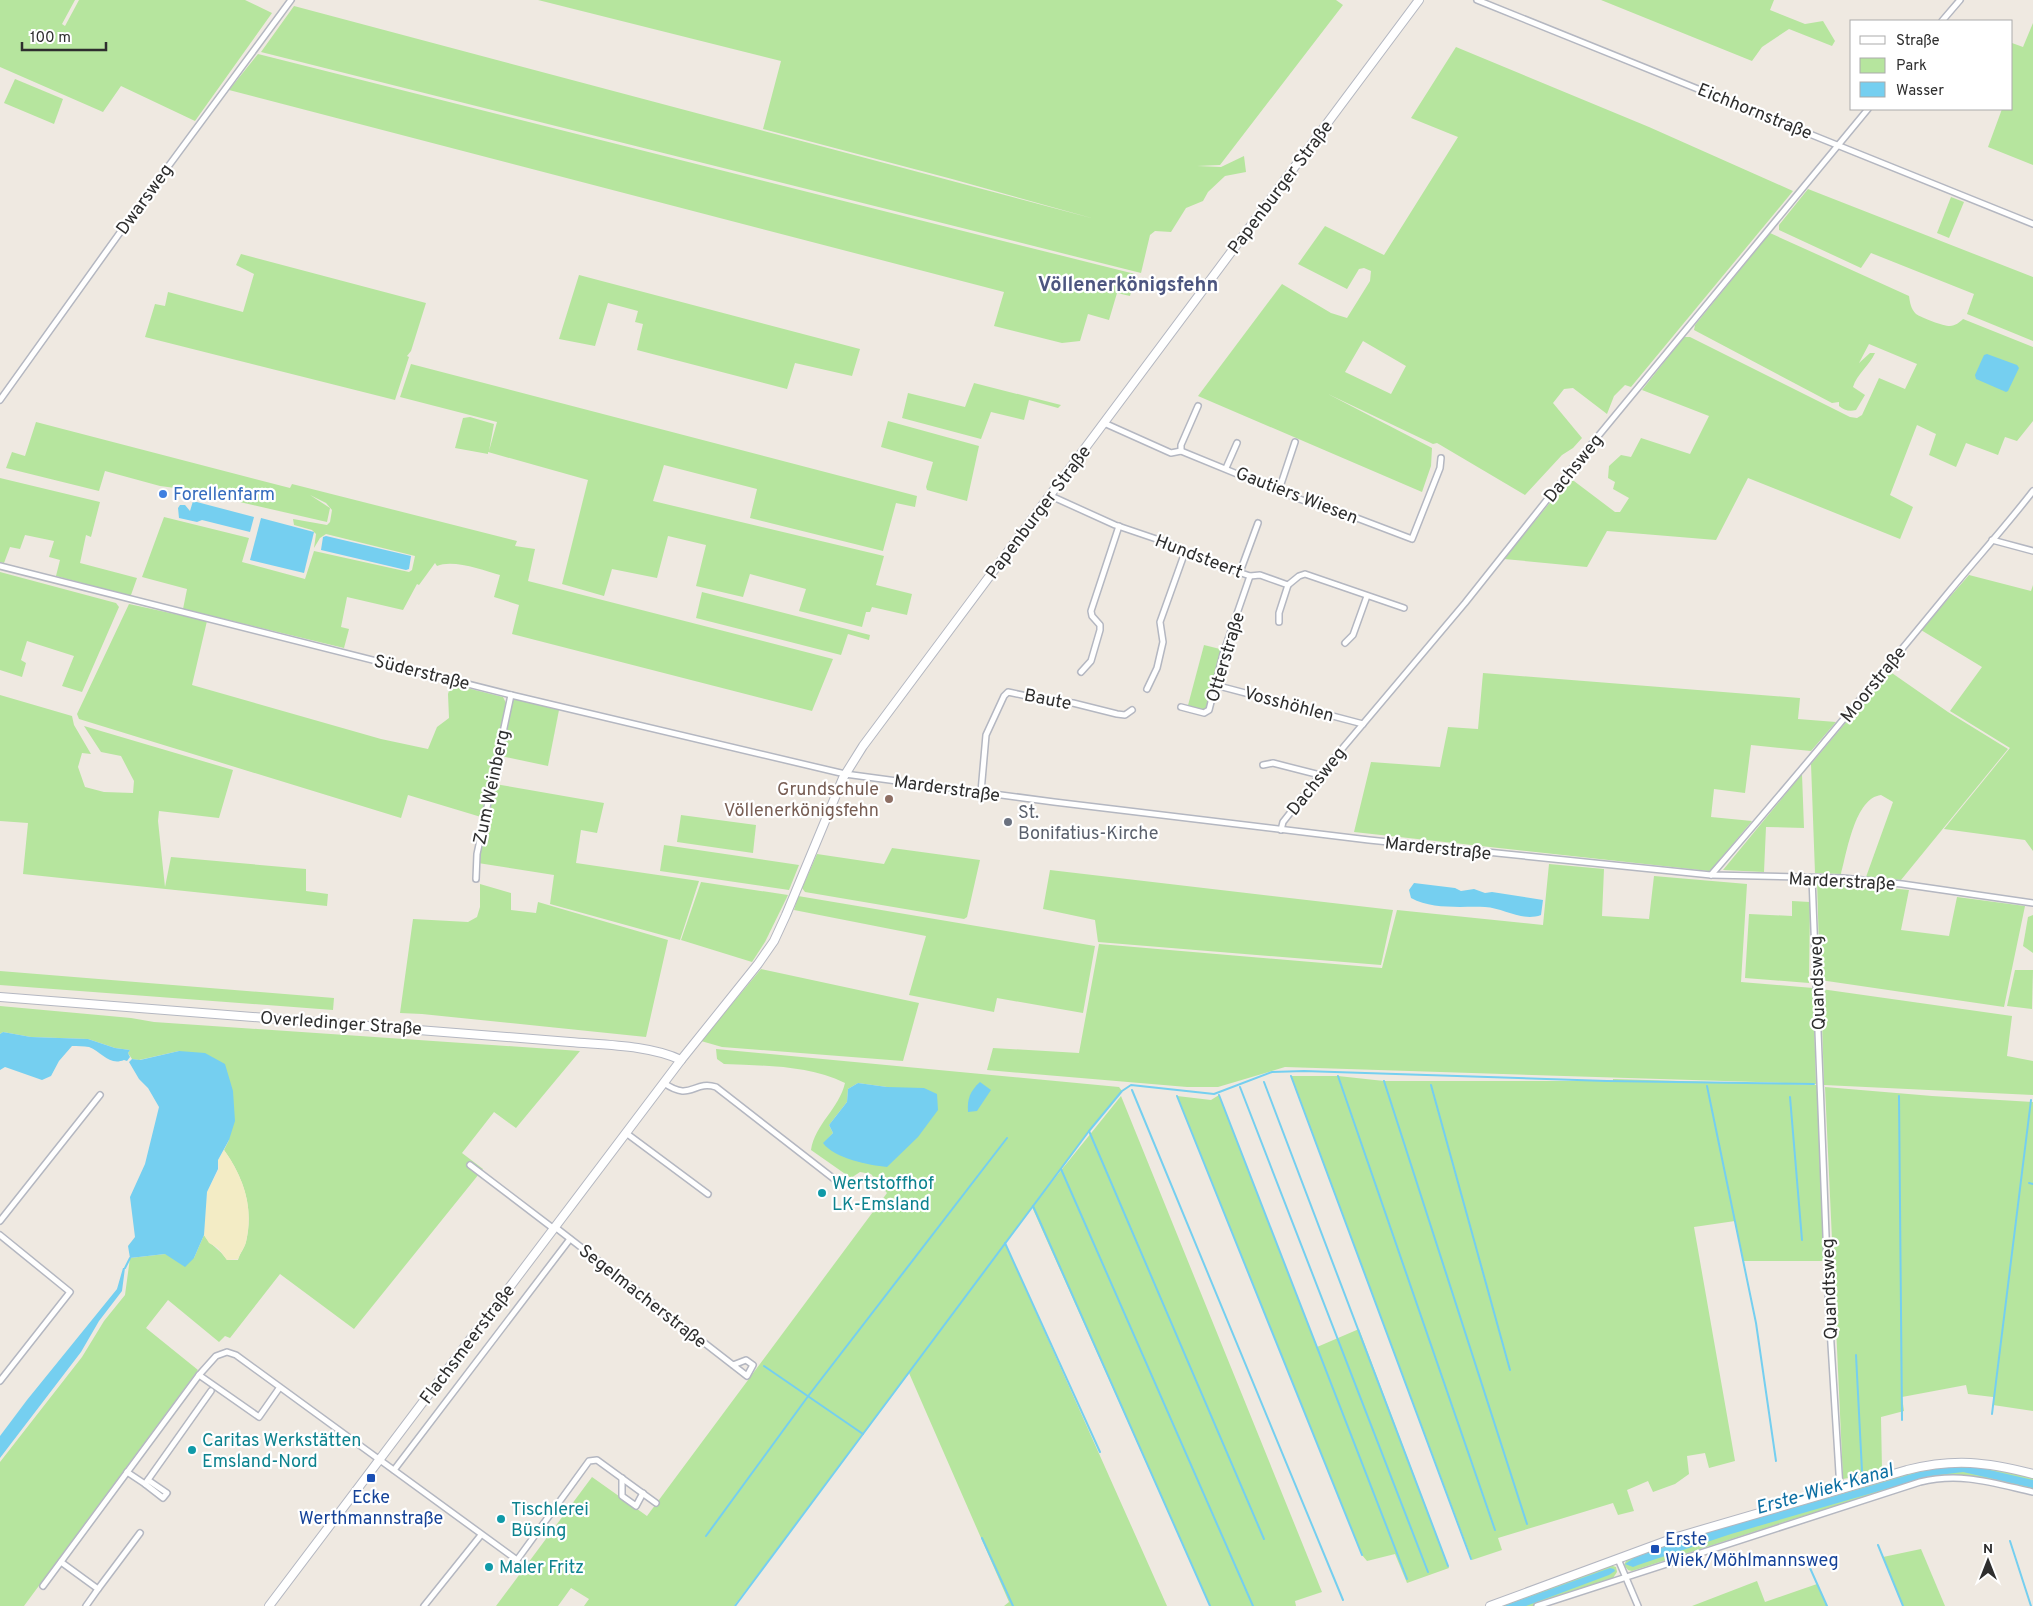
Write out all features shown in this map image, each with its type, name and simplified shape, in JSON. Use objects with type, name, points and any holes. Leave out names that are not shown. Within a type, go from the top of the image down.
[{"type":"street","name":"Dwarsweg","points":[[0,400],[139,206],[291,0]]},
{"type":"street","name":"Papenburger Straße","points":[[693,1044],[758,964],[774,941],[845,774],[898,697],[1051,496],[1419,0]]},
{"type":"street","name":"Eichhornstraße","points":[[1477,0],[2033,224]]},
{"type":"street","points":[[1943,20],[1960,0]]},
{"type":"street","name":"Dachsweg","points":[[1281,830],[1283,822],[1320,775],[1465,603],[1585,452],[1867,110]]},
{"type":"street","points":[[1181,451],[1181,445],[1198,406]]},
{"type":"street","name":"Gautiers Wiesen","points":[[1104,423],[1171,453],[1181,451],[1317,506],[1341,512],[1412,539],[1440,468],[1441,458]]},
{"type":"street","points":[[1279,490],[1295,442]]},
{"type":"street","points":[[1226,468],[1237,443]]},
{"type":"street","name":"Moorstraße","points":[[1711,875],[1808,764],[2033,491]]},
{"type":"street","name":"Hundsteert","points":[[1051,496],[1119,526],[1177,546],[1185,552],[1250,576],[1260,574],[1288,586]]},
{"type":"street","points":[[1240,572],[1258,523]]},
{"type":"street","points":[[1082,672],[1091,661],[1100,630],[1100,626],[1091,612],[1119,526]]},
{"type":"street","points":[[1992,540],[2033,551]]},
{"type":"street","points":[[1146,689],[1157,668],[1163,642],[1160,622],[1185,552]]},
{"type":"street","name":"Süderstraße","points":[[0,566],[511,694],[845,774]]},
{"type":"street","points":[[1279,622],[1280,608],[1288,586],[1299,576],[1305,574],[1404,608]]},
{"type":"street","name":"Otterstraße","points":[[1181,707],[1204,713],[1207,712],[1250,576]]},
{"type":"street","points":[[1345,643],[1354,635],[1367,596]]},
{"type":"street","name":"Vosshöhlen","points":[[1215,685],[1363,724]]},
{"type":"street","name":"Baute","points":[[981,792],[987,732],[1002,700],[1008,692],[1050,701],[1073,703],[1117,714],[1125,715],[1132,710]]},
{"type":"street","name":"Zum Weinberg","points":[[476,879],[477,854],[511,694]]},
{"type":"street","points":[[1263,765],[1273,763],[1320,775]]},
{"type":"street","name":"Marderstraße","points":[[845,774],[1281,830],[1711,875],[1843,878],[1902,884],[2033,903]]},
{"type":"street","name":"Quandsweg","points":[[1812,878],[1821,1088]]},
{"type":"street","name":"Overledinger Straße","points":[[0,997],[570,1042],[669,1054],[681,1060]]},
{"type":"street","name":"Flachsmeerstraße","points":[[269,1606],[693,1044]]},
{"type":"street","points":[[664,1083],[675,1091],[681,1092],[709,1085],[716,1087],[838,1182]]},
{"type":"street","name":"Quandtsweg","points":[[1821,1088],[1829,1312],[1840,1489]]},
{"type":"street","points":[[0,1221],[100,1096]]},
{"type":"street","points":[[626,1133],[708,1194]]},
{"type":"street","name":"Segelmacherstraße","points":[[470,1166],[733,1365]]},
{"type":"street","points":[[0,1235],[70,1292],[0,1381]]},
{"type":"street","name":"Flachsmeerstraße","points":[[394,1470],[570,1240]]},
{"type":"street","points":[[43,1586],[199,1375],[216,1356],[227,1352],[236,1355],[517,1560],[590,1461],[597,1460],[656,1503]]},
{"type":"street","points":[[199,1375],[259,1417],[280,1387]]},
{"type":"street","points":[[127,1472],[146,1482],[211,1391]]},
{"type":"street","points":[[1490,1606],[1677,1537],[1907,1470],[1936,1463],[1985,1463],[2033,1474]]},
{"type":"street","points":[[622,1478],[622,1496],[636,1506],[643,1493]]},
{"type":"street","points":[[1537,1606],[1936,1478],[1970,1478],[2033,1492]]},
{"type":"street","points":[[86,1606],[140,1533]]},
{"type":"street","points":[[424,1606],[481,1534]]},
{"type":"street","points":[[1618,1559],[1638,1606]]},
{"type":"street","points":[[60,1562],[98,1590]]},
{"type":"green space","points":[[0,0],[75,0],[62,24],[65,26],[79,0],[245,0],[272,13],[195,121],[121,86],[103,112],[0,67]]},
{"type":"green space","points":[[538,0],[1336,0],[1343,5],[1220,165],[1197,166],[1221,167],[1244,156],[1246,172],[1225,176],[1208,192],[1203,201],[1186,208],[1171,232],[1155,231],[1150,235],[1141,273],[261,52],[294,6],[1095,219],[763,129],[781,61]]},
{"type":"green space","points":[[1601,0],[1774,0],[1770,10],[1805,24],[1823,21],[1835,41],[1832,46],[1789,29],[1762,47],[1752,61]]},
{"type":"green space","points":[[2033,23],[2033,165],[1988,147],[2002,110],[2013,110],[2013,43],[2023,47]]},
{"type":"green space","points":[[1456,47],[1649,127],[1793,191],[1631,387],[1625,385],[1614,396],[1607,414],[1573,388],[1564,389],[1553,403],[1582,438],[1573,448],[1562,455],[1525,495],[1437,443],[1433,444],[1328,394],[1432,448],[1431,466],[1422,492],[1198,396],[1282,284],[1331,313],[1347,318],[1370,281],[1371,271],[1364,268],[1359,269],[1347,289],[1298,264],[1325,226],[1384,255],[1458,137],[1411,118]],"holes":[[[1363,341],[1406,366],[1391,394],[1345,372]]]},
{"type":"green space","points":[[258,54],[1135,274],[1130,296],[1117,293],[1109,320],[1088,314],[1080,341],[1062,343],[994,326],[1004,292],[229,90]]},
{"type":"green space","points":[[15,79],[63,99],[54,124],[4,103]]},
{"type":"green space","points":[[1808,189],[2033,277],[2033,341],[1967,314],[1974,294],[1871,253],[1861,268],[1779,230],[1779,225]]},
{"type":"green space","points":[[1951,197],[1964,202],[1949,238],[1937,233]]},
{"type":"green space","points":[[1770,233],[1909,296],[1913,310],[1923,318],[1950,326],[1956,325],[1963,319],[2033,347],[2033,421],[2017,441],[2005,437],[1998,455],[1966,443],[1956,467],[1929,455],[1936,434],[1917,425],[1890,495],[1913,507],[1900,539],[1748,478],[1716,540],[1607,531],[1587,567],[1504,559],[1570,478],[1615,512],[1620,512],[1629,498],[1613,489],[1615,482],[1608,478],[1609,466],[1621,455],[1631,457],[1641,438],[1690,454],[1709,416],[1642,390],[1684,337],[1690,337],[1850,417],[1857,418],[1862,415],[1879,378],[1905,389],[1917,364],[1869,344],[1859,363],[1870,353],[1875,353],[1857,378],[1853,387],[1865,395],[1856,410],[1843,409],[1839,406],[1839,402],[1832,403],[1694,330],[1695,325]]},
{"type":"green space","points":[[241,254],[426,303],[411,351],[407,356],[409,357],[395,400],[145,337],[155,304],[165,306],[168,292],[243,312],[254,274],[236,265]]},
{"type":"green space","points":[[579,275],[860,349],[852,376],[795,363],[787,389],[637,350],[643,324],[635,322],[638,311],[608,303],[595,346],[559,339]]},
{"type":"green space","points":[[411,364],[917,496],[915,507],[896,503],[883,551],[750,518],[757,489],[664,465],[653,501],[884,556],[876,585],[912,594],[907,615],[872,607],[870,612],[866,612],[862,627],[799,611],[806,589],[750,574],[743,597],[696,586],[706,545],[668,536],[657,578],[612,569],[604,596],[562,584],[588,480],[488,452],[488,454],[455,448],[463,418],[470,417],[494,424],[489,451],[497,422],[400,397]]},
{"type":"green space","points":[[974,383],[1061,405],[1058,408],[1029,400],[1024,420],[991,412],[981,439],[902,418],[908,393],[965,407]]},
{"type":"green space","points":[[888,421],[979,446],[967,501],[927,490],[926,487],[933,462],[881,447]]},
{"type":"green space","points":[[36,422],[290,488],[292,484],[517,541],[515,546],[535,549],[528,581],[833,659],[812,711],[512,634],[519,605],[494,597],[500,575],[459,564],[437,566],[435,563],[419,585],[417,584],[403,610],[347,597],[341,627],[349,629],[344,648],[183,609],[187,589],[142,577],[164,517],[249,538],[242,562],[305,579],[314,551],[409,572],[412,570],[415,556],[326,534],[320,538],[314,548],[316,534],[312,530],[294,525],[293,519],[327,525],[330,522],[332,510],[326,503],[310,495],[330,508],[327,522],[183,489],[160,486],[105,471],[99,491],[6,468],[12,452],[25,456]]},
{"type":"green space","points":[[0,478],[100,502],[91,537],[86,535],[80,563],[137,578],[131,595],[56,576],[60,560],[49,557],[54,541],[25,535],[20,549],[10,547],[4,563],[0,562]]},
{"type":"green space","points":[[0,572],[116,603],[119,607],[82,692],[62,686],[74,656],[27,641],[21,660],[26,663],[22,677],[0,670]]},
{"type":"green space","points":[[1969,575],[2031,591],[2033,585],[2033,851],[2025,840],[1944,829],[2010,748],[1950,711],[1982,667],[1921,630]]},
{"type":"green space","points":[[702,592],[870,635],[869,640],[848,634],[841,655],[696,618]]},
{"type":"green space","points":[[129,604],[207,621],[192,685],[381,739],[428,749],[437,727],[449,718],[448,694],[451,684],[503,697],[506,703],[481,817],[408,795],[401,818],[79,719],[77,714]]},
{"type":"green space","points":[[1204,645],[1224,650],[1207,712],[1187,709]]},
{"type":"green space","points":[[1889,671],[1948,712],[2008,749],[1901,880],[1866,877],[1893,802],[1881,795],[1872,798],[1858,816],[1849,840],[1841,874],[1815,873],[1811,764]]},
{"type":"green space","points":[[1483,673],[1800,698],[1798,719],[1836,722],[1811,751],[1751,745],[1745,793],[1714,789],[1711,817],[1752,821],[1709,871],[1354,832],[1371,762],[1440,767],[1448,727],[1478,729]]},
{"type":"green space","points":[[0,695],[72,716],[74,725],[91,754],[82,753],[78,767],[85,787],[104,792],[133,793],[134,781],[121,756],[101,752],[84,726],[233,770],[219,818],[159,811],[158,821],[165,887],[171,857],[306,869],[306,891],[328,894],[327,906],[23,874],[28,823],[0,821]]},
{"type":"green space","points":[[515,699],[559,710],[548,766],[501,756]]},
{"type":"green space","points":[[1802,774],[1804,828],[1766,827],[1764,872],[1723,870]]},
{"type":"green space","points":[[495,784],[604,803],[597,833],[581,830],[576,863],[699,881],[680,940],[550,904],[554,875],[478,863]]},
{"type":"green space","points":[[681,815],[756,825],[753,853],[677,842]]},
{"type":"green space","points":[[664,845],[799,865],[789,890],[660,871]]},
{"type":"green space","points":[[892,848],[980,860],[967,917],[964,919],[805,892],[802,888],[817,854],[884,864]]},
{"type":"green space","points":[[1549,864],[1604,869],[1602,916],[1649,919],[1654,876],[1747,884],[1741,982],[1813,988],[1816,1084],[1285,1067],[1218,1087],[1187,1087],[987,1070],[993,1048],[1079,1053],[1099,944],[1382,968],[1397,910],[1543,925]]},
{"type":"green space","points":[[1050,870],[1393,910],[1381,965],[1098,942],[1095,920],[1043,909]]},
{"type":"green space","points":[[1817,881],[1909,890],[1901,930],[1949,936],[1957,897],[2025,906],[2004,1007],[1820,980]]},
{"type":"green space","points":[[701,882],[788,895],[765,942],[752,962],[681,940]]},
{"type":"green space","points":[[480,884],[511,893],[511,910],[536,913],[538,902],[668,940],[646,1037],[400,1013],[413,919],[468,922],[477,917],[480,907]]},
{"type":"green space","points":[[798,896],[1095,946],[1083,1013],[997,998],[994,1012],[909,995],[926,936],[794,910]]},
{"type":"green space","points":[[1792,901],[1810,902],[1809,983],[1745,978],[1749,914],[1792,916]]},
{"type":"green space","points":[[2033,915],[2033,953],[2023,946],[2028,917]]},
{"type":"green space","points":[[761,969],[919,1003],[903,1061],[722,1047],[701,1041]]},
{"type":"green space","points":[[2015,970],[2033,970],[2032,1009],[2007,1006]]},
{"type":"green space","points":[[0,971],[334,998],[333,1010],[0,985]]},
{"type":"green space","points":[[1821,989],[2012,1016],[2007,1056],[2033,1061],[2033,1095],[1824,1085]]},
{"type":"green space","points":[[0,1006],[131,1018],[154,1022],[580,1051],[516,1128],[494,1112],[462,1153],[483,1169],[354,1329],[280,1274],[230,1338],[225,1336],[219,1342],[168,1300],[146,1328],[198,1370],[24,1606],[0,1606],[0,1462],[82,1357],[104,1321],[125,1295],[130,1258],[165,1254],[194,1258],[204,1235],[227,1260],[238,1260],[246,1242],[249,1217],[242,1182],[224,1150],[229,1140],[179,1051],[139,1060],[132,1059],[128,1053],[130,1050],[115,1048],[88,1039],[31,1037],[3,1032],[0,1034]]},
{"type":"green space","points":[[716,1049],[1119,1087],[1122,1091],[1089,1131],[1046,1189],[1121,1096],[1322,1592],[1295,1601],[1296,1606],[1210,1606],[1032,1207],[1005,1243],[1167,1606],[1004,1606],[1009,1602],[909,1373],[734,1606],[584,1606],[589,1599],[571,1588],[558,1606],[496,1606],[592,1477],[647,1516],[887,1193],[871,1174],[860,1172],[851,1178],[811,1150],[817,1132],[838,1101],[845,1083],[831,1077],[786,1067],[724,1064],[717,1059]],"holes":[[[858,1083],[887,1087],[824,1143],[833,1133],[829,1125],[847,1102],[848,1089]]]},
{"type":"green space","points":[[1291,1076],[1338,1076],[1384,1081],[1613,1081],[1613,1079],[1818,1085],[1824,1261],[1743,1261],[1735,1221],[1694,1227],[1735,1461],[1709,1468],[1705,1453],[1687,1456],[1689,1474],[1675,1484],[1653,1492],[1648,1481],[1627,1490],[1634,1511],[1618,1515],[1613,1503],[1498,1538],[1502,1550],[1472,1560]]},
{"type":"green space","points":[[1825,1087],[2033,1102],[2033,1411],[1993,1405],[1993,1397],[1968,1394],[1966,1385],[1902,1397],[1904,1411],[1881,1417],[1882,1471],[1843,1479]]},
{"type":"green space","points":[[1219,1095],[1317,1347],[1359,1329],[1449,1568],[1407,1583],[1395,1554],[1367,1561],[1362,1555],[1177,1096],[1211,1100]]},
{"type":"green space","points":[[1978,1465],[2033,1477],[2033,1490],[1963,1475],[1935,1477],[1797,1518],[1632,1571],[1628,1570],[1624,1565],[1627,1559],[1660,1546],[1926,1468]]},
{"type":"green space","points":[[1921,1549],[1945,1606],[1903,1606],[1883,1557]]},
{"type":"green space","points":[[1610,1565],[1616,1567],[1617,1572],[1613,1578],[1536,1606],[1496,1606]]},
{"type":"green space","points":[[1757,1581],[1765,1602],[1817,1584],[1827,1606],[1692,1606]]},
{"type":"sand","points":[[224,1150],[242,1182],[249,1217],[246,1242],[238,1259],[227,1260],[218,1248],[209,1243],[204,1235],[207,1192],[219,1169],[218,1160]]},
{"type":"water","points":[[1987,354],[2017,365],[2019,368],[2008,391],[2006,392],[1976,379],[1975,375],[1984,355]]},
{"type":"water","points":[[193,501],[254,517],[250,532],[202,520],[197,522],[179,518],[178,508],[180,505],[185,505],[190,511]]},
{"type":"water","points":[[261,518],[314,532],[304,573],[250,560]]},
{"type":"water","points":[[326,536],[411,556],[409,569],[406,570],[321,550],[323,537]]},
{"type":"water","points":[[1414,883],[1455,888],[1461,891],[1474,889],[1485,893],[1492,892],[1543,900],[1541,915],[1527,917],[1485,907],[1447,907],[1420,902],[1411,898],[1409,890]]},
{"type":"water","points":[[3,1032],[31,1037],[88,1039],[115,1048],[130,1050],[128,1053],[130,1057],[127,1061],[114,1061],[89,1047],[72,1046],[59,1061],[51,1076],[42,1080],[5,1067],[0,1070],[0,1034]]},
{"type":"water","points":[[179,1051],[205,1053],[225,1064],[233,1091],[235,1121],[229,1140],[218,1160],[218,1169],[207,1192],[204,1235],[194,1258],[185,1267],[165,1254],[130,1258],[128,1246],[135,1237],[130,1197],[145,1164],[159,1107],[129,1062],[132,1059],[140,1060]]},
{"type":"water","points":[[980,1082],[991,1090],[977,1111],[968,1112],[970,1096]]},
{"type":"water","points":[[858,1083],[887,1087],[924,1088],[937,1094],[938,1110],[918,1137],[887,1167],[862,1163],[844,1157],[828,1149],[823,1143],[833,1133],[829,1125],[847,1102],[848,1089]]},
{"type":"water","points":[[123,1268],[125,1268],[122,1291],[99,1321],[81,1352],[0,1458],[0,1436],[117,1289]]},
{"type":"water","points":[[1948,1467],[1981,1468],[2033,1480],[2033,1488],[1963,1472],[1931,1476],[1731,1534],[1633,1567],[1625,1564],[1634,1558],[1688,1538],[1919,1472]]},
{"type":"water","points":[[1610,1568],[1615,1571],[1609,1575],[1526,1606],[1504,1606]]},
{"type":"waterway","points":[[863,1434],[1089,1131],[1122,1091],[1131,1085],[1214,1094],[1272,1072],[1304,1071],[1607,1081],[1814,1084]]},
{"type":"waterway","points":[[1291,1076],[1471,1559]]},
{"type":"waterway","points":[[1338,1076],[1495,1530]]},
{"type":"waterway","points":[[1384,1081],[1527,1524]]},
{"type":"waterway","points":[[1264,1082],[1448,1566]]},
{"type":"waterway","points":[[1431,1085],[1510,1370]]},
{"type":"waterway","points":[[1707,1086],[1756,1323],[1776,1461]]},
{"type":"waterway","points":[[1240,1087],[1428,1572]]},
{"type":"waterway","points":[[1132,1090],[1343,1600]]},
{"type":"waterway","points":[[1219,1095],[1407,1579]]},
{"type":"waterway","points":[[1177,1096],[1362,1555]]},
{"type":"waterway","points":[[1899,1096],[1902,1420]]},
{"type":"waterway","points":[[1790,1097],[1802,1240]]},
{"type":"waterway","points":[[1992,1414],[2031,1100]]},
{"type":"waterway","points":[[1089,1131],[1264,1539]]},
{"type":"waterway","points":[[706,1536],[809,1395],[1007,1138]]},
{"type":"waterway","points":[[1061,1169],[1253,1606]]},
{"type":"waterway","points":[[2029,1183],[2033,1184]]},
{"type":"waterway","points":[[1033,1206],[1210,1606]]},
{"type":"waterway","points":[[1005,1243],[1100,1452]]},
{"type":"waterway","points":[[125,1268],[130,1258]]},
{"type":"waterway","name":"Erste-Wiek-Kanal","points":[[1856,1355],[1862,1471]]},
{"type":"waterway","points":[[735,1606],[863,1434],[764,1366]]},
{"type":"waterway","points":[[982,1538],[1013,1606]]},
{"type":"waterway","points":[[2010,1541],[2031,1606]]},
{"type":"waterway","points":[[1878,1545],[1903,1606]]},
{"type":"waterway","points":[[1810,1568],[1827,1606]]},
{"type":"place","name":"Forellenfarm","points":[[163,494]]},
{"type":"place","name":"Grundschule Völlenerkönigsfehn","points":[[889,799]]},
{"type":"place","name":"St. Bonifatius-Kirche","points":[[1008,822]]},
{"type":"place","name":"Wertstoffhof LK-Emsland","points":[[822,1193]]},
{"type":"place","name":"Caritas Werkstätten Emsland-Nord","points":[[192,1450]]},
{"type":"place","name":"Ecke Werthmannstraße","points":[[371,1478]]},
{"type":"place","name":"Tischlerei Büsing","points":[[501,1519]]},
{"type":"place","name":"Erste Wiek/Möhlmannsweg","points":[[1655,1549]]},
{"type":"place","name":"Maler Fritz","points":[[489,1567]]},
{"type":"district","name":"Völlenerkönigsfehn","points":[[1128,284]]}]
